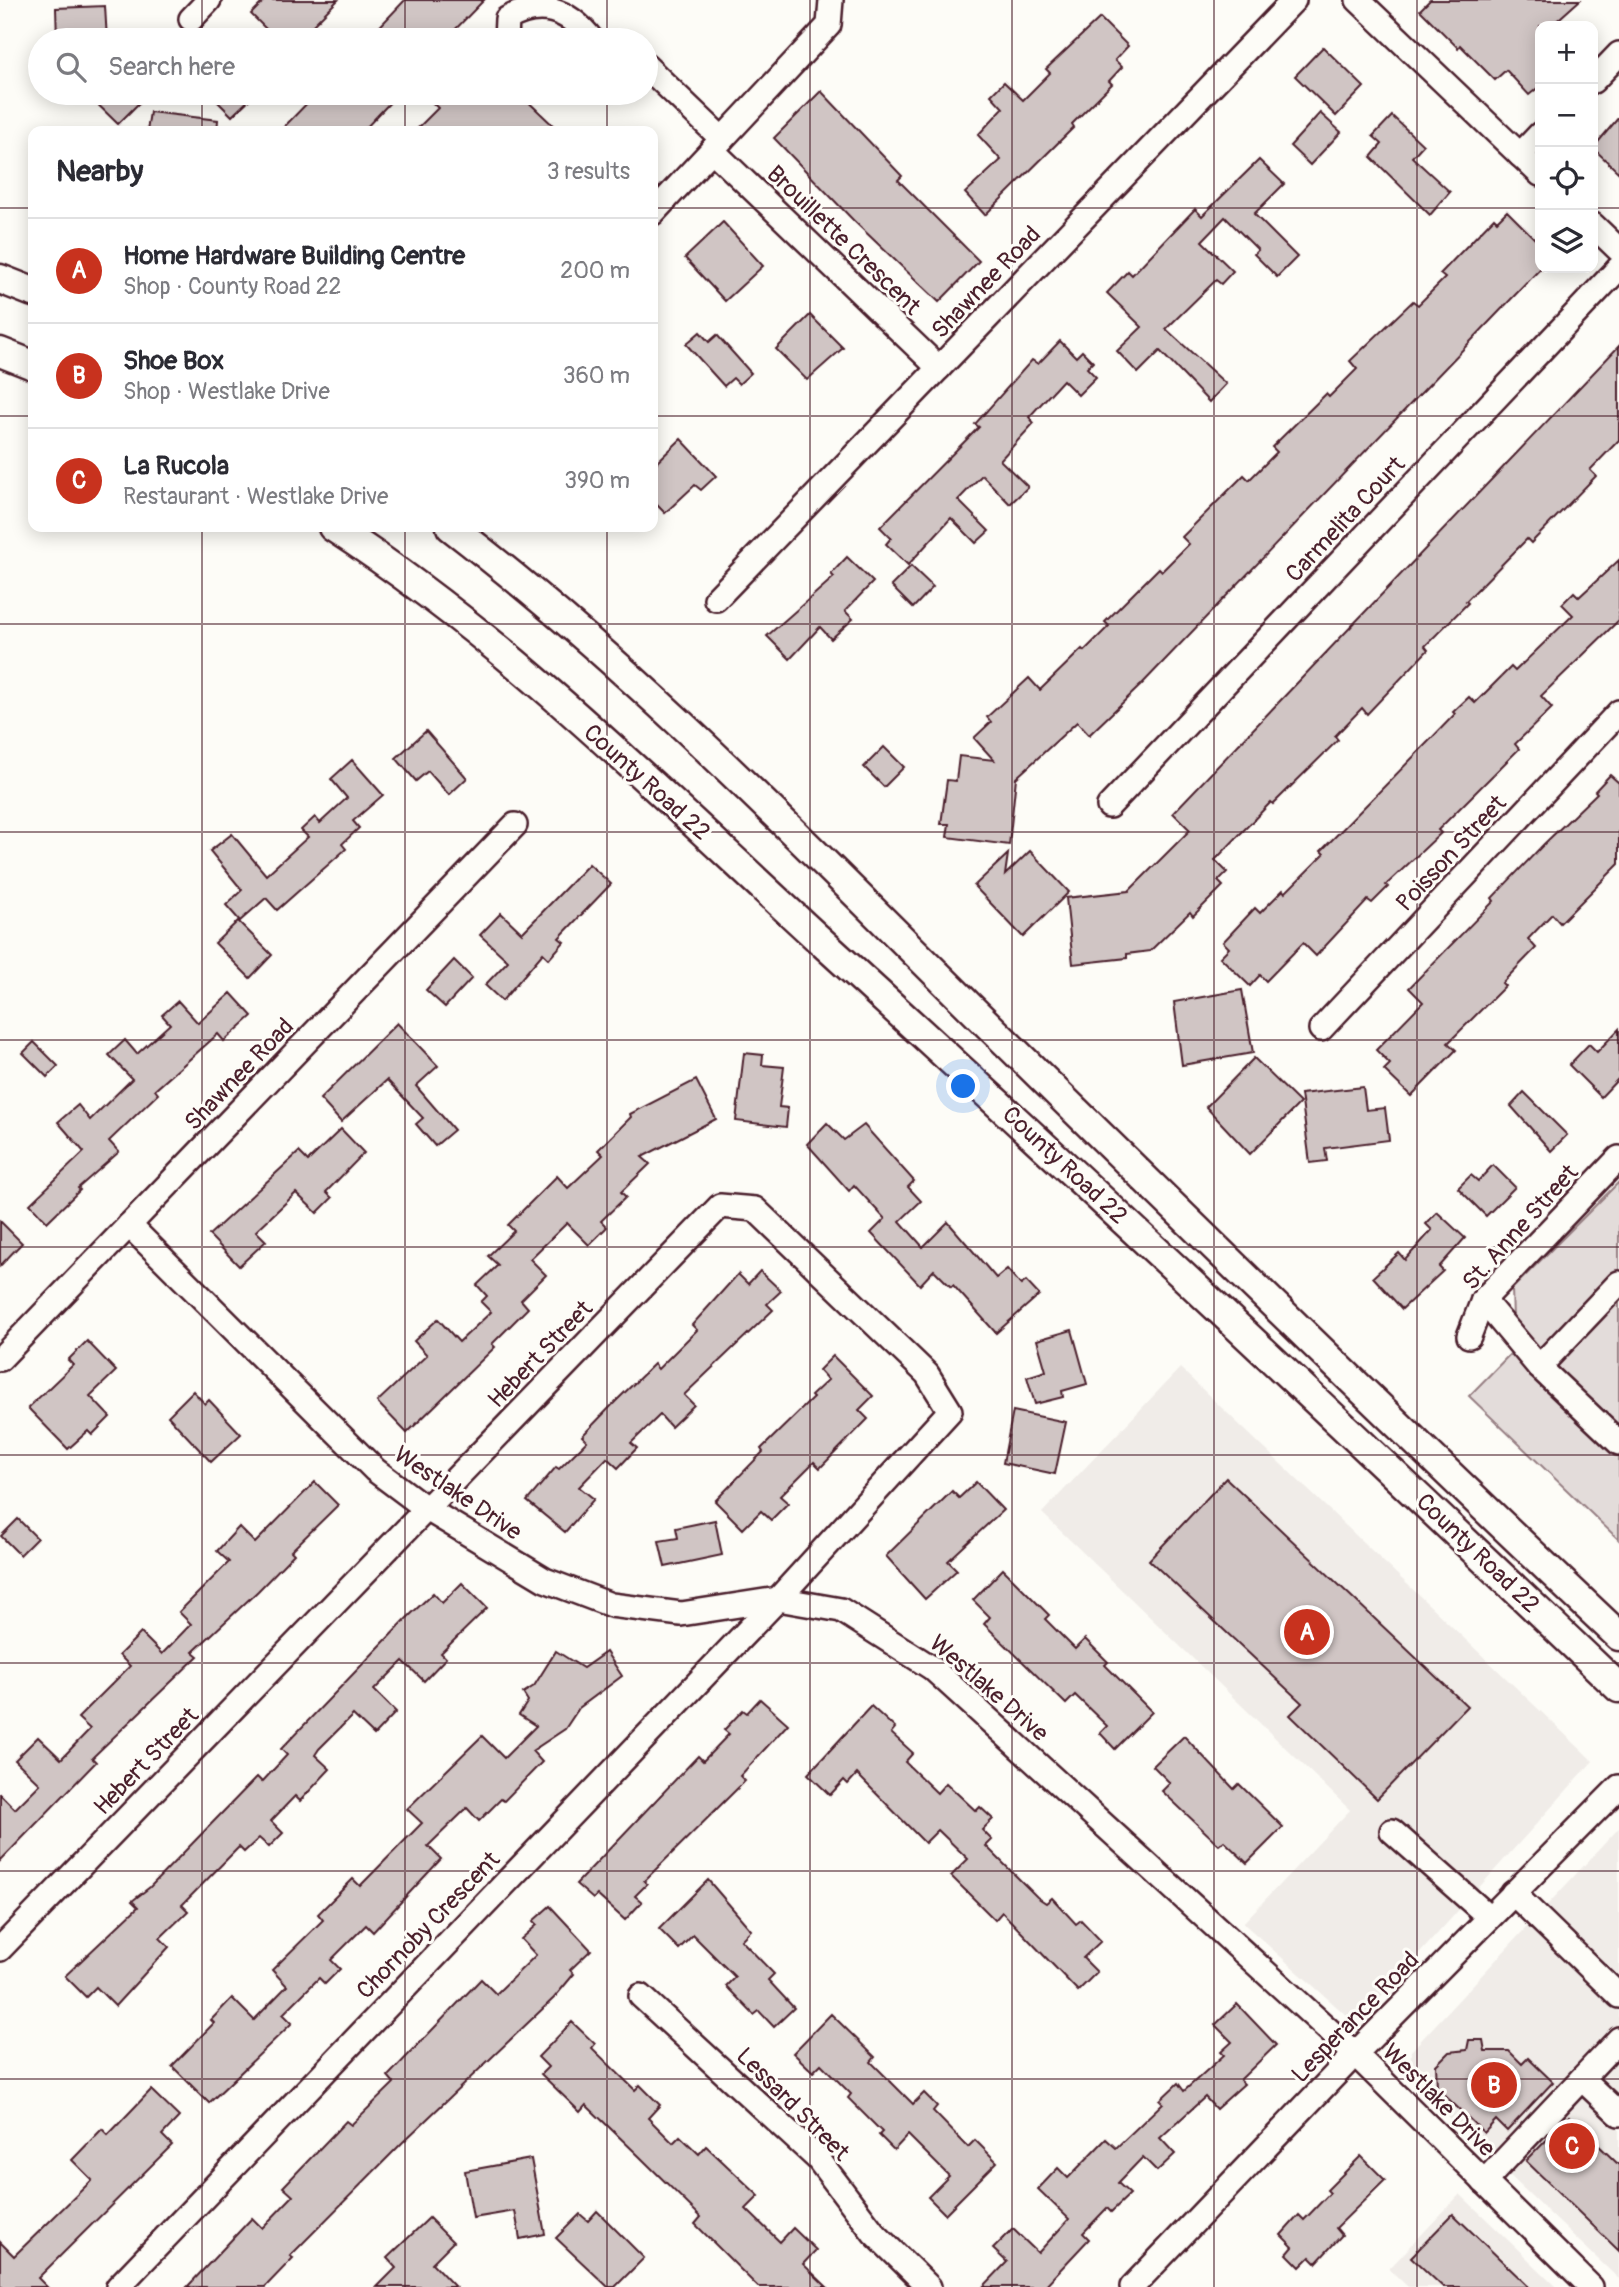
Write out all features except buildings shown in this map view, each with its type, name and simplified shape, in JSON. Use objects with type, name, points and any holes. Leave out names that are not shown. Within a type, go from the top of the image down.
[{"type":"main road","points":[[0,279],[28,290]]},
{"type":"main road","points":[[0,352],[28,363]]},
{"type":"main road","name":"County Road 22","points":[[340,532],[482,635],[591,731],[1210,1298],[1619,1688]]},
{"type":"main road","name":"County Road 22","points":[[456,532],[588,639],[727,768],[1203,1236],[1619,1636]]},
{"type":"street","points":[[191,19],[209,0]]},
{"type":"street","points":[[658,208],[830,25],[831,0]]},
{"type":"street","name":"Shawnee Road","points":[[716,599],[1294,0]]},
{"type":"street","points":[[1358,0],[1535,169]]},
{"type":"street","points":[[507,28],[507,19],[517,7],[531,1],[546,1],[573,16],[582,28]]},
{"type":"street","points":[[1598,76],[1619,54]]},
{"type":"street","name":"Brouillette Crescent","points":[[658,79],[717,144],[939,368]]},
{"type":"street","points":[[1520,155],[1535,139]]},
{"type":"street","points":[[1598,230],[1619,250]]},
{"type":"street","name":"Carmelita Court","points":[[1109,806],[1619,268]]},
{"type":"street","name":"Poisson Street","points":[[1321,1029],[1619,712]]},
{"type":"street","name":"Shawnee Road","points":[[0,1359],[515,825]]},
{"type":"street","name":"St. Anne Street","points":[[1469,1336],[1483,1300],[1619,1158]]},
{"type":"street","name":"Hebert Street","points":[[0,1949],[720,1206],[755,1209],[927,1374],[950,1411],[778,1599]]},
{"type":"street","name":"Westlake Drive","points":[[130,1225],[375,1470],[427,1509],[545,1580],[611,1605],[681,1614],[778,1599],[841,1610],[932,1668],[1355,2054],[1591,2287]]},
{"type":"street","points":[[1539,1367],[1619,1283]]},
{"type":"street","points":[[1483,1300],[1539,1367],[1619,1443]]},
{"type":"street","name":"Chornoby Crescent","points":[[118,2287],[778,1599]]},
{"type":"street","name":"Lesperance Road","points":[[1132,2287],[1355,2054],[1619,1787]]},
{"type":"street","points":[[1392,1831],[1489,1917]]},
{"type":"street","points":[[1513,1893],[1619,1996]]},
{"type":"street","name":"Lessard Street","points":[[641,1996],[818,2159],[874,2233],[929,2287]]},
{"type":"street","points":[[1484,2182],[1619,2039]]},
{"type":"street","points":[[1582,2079],[1619,2114]]},
{"type":"shaded area","points":[[1619,1182],[1619,1540],[1469,1396],[1514,1350],[1512,1289]]},
{"type":"shaded area","points":[[1180,1368],[1593,1761],[1356,2024],[1243,1923],[1350,1810],[1042,1513]]},
{"type":"shaded area","points":[[1619,1828],[1619,2279],[1410,2081],[1411,2051]]},
{"type":"shaded area","points":[[1460,2194],[1557,2287],[1408,2287],[1389,2269]]},
{"type":"place","name":"Home Hardware Building Centre","points":[[1307,1632]]},
{"type":"place","name":"Shoe Box","points":[[1494,2085]]},
{"type":"place","name":"La Rucola","points":[[1572,2146]]}]
